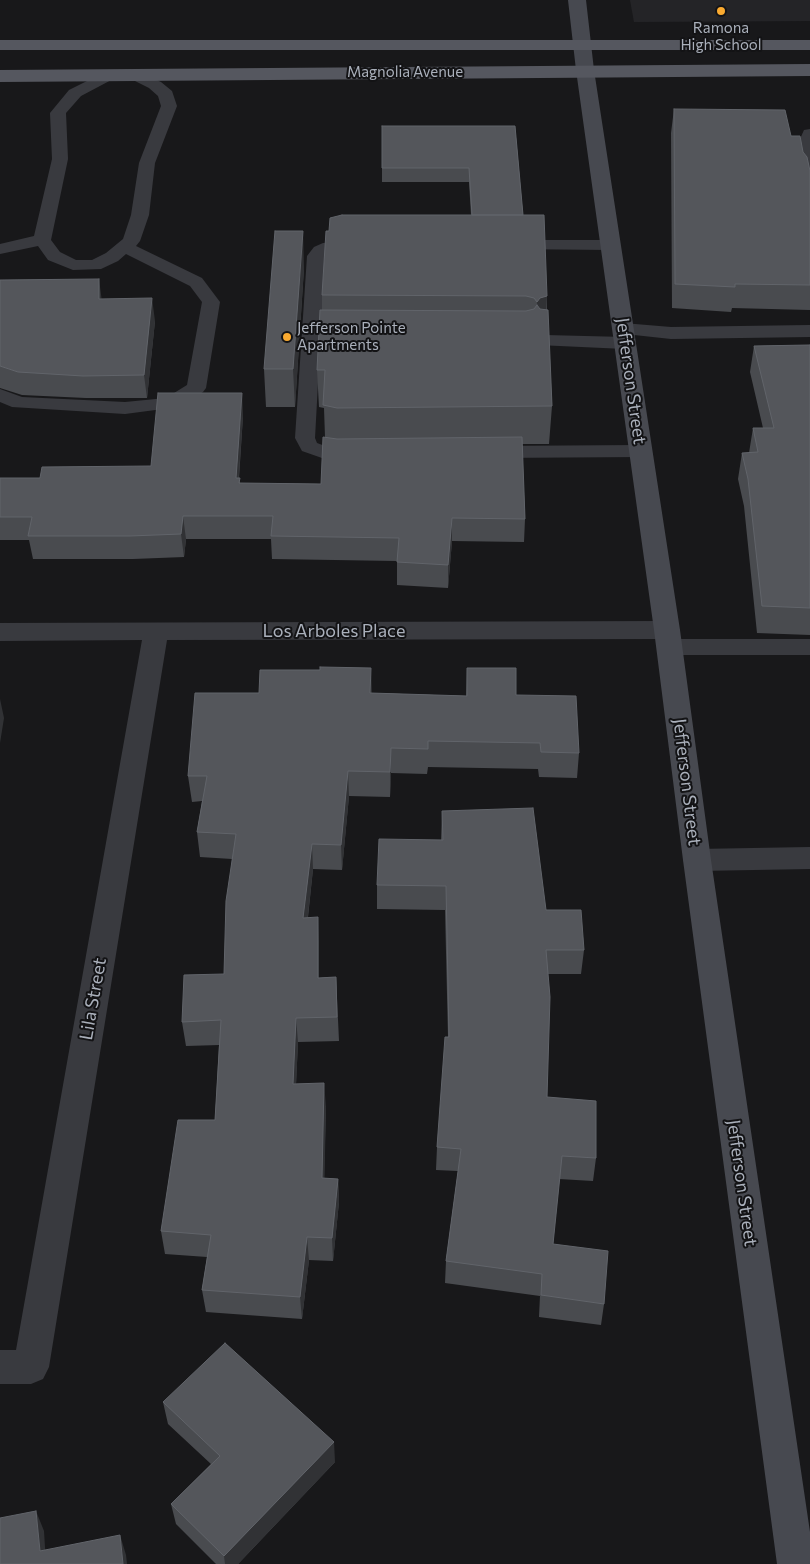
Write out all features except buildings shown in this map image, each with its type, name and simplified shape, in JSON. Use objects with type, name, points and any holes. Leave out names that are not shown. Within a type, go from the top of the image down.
[{"type":"main road","name":"Magnolia Avenue","points":[[0,45],[810,45]]},
{"type":"main road","name":"Magnolia Avenue","points":[[0,76],[585,70],[810,70]]},
{"type":"street","name":"Jefferson Street","points":[[577,0],[585,70],[668,639],[697,860],[796,1564]]},
{"type":"street","name":"Los Arboles Place","points":[[0,632],[156,632],[668,639]]},
{"type":"street","name":"Lila Street","points":[[15,1367],[156,632]]},
{"type":"street","points":[[697,860],[810,858]]},
{"type":"lane","points":[[109,75],[75,93],[58,113],[60,159],[42,240],[54,256],[73,265],[95,265],[112,257],[132,242],[140,215],[147,163],[168,106],[166,94],[155,84],[133,74]]},
{"type":"lane","points":[[810,134],[804,148],[810,176]]},
{"type":"lane","points":[[0,249],[42,240]]},
{"type":"lane","points":[[372,245],[329,247],[320,251],[316,256],[305,438],[309,447],[322,452],[377,453]]},
{"type":"lane","points":[[497,245],[611,245]]},
{"type":"lane","points":[[0,395],[19,403],[125,408],[171,403],[196,388],[210,302],[196,282],[125,247]]},
{"type":"lane","points":[[545,341],[672,333],[810,331]]},
{"type":"lane","points":[[311,340],[369,340]]},
{"type":"lane","points":[[472,452],[641,451]]},
{"type":"lane","points":[[668,639],[810,647]]},
{"type":"shaded area","name":"Ramona High School","points":[[630,0],[810,0],[810,21],[634,22]]},
{"type":"place","name":"Ramona High School","points":[[721,11]]},
{"type":"place","name":"Jefferson Pointe Apartments","points":[[287,337]]}]
